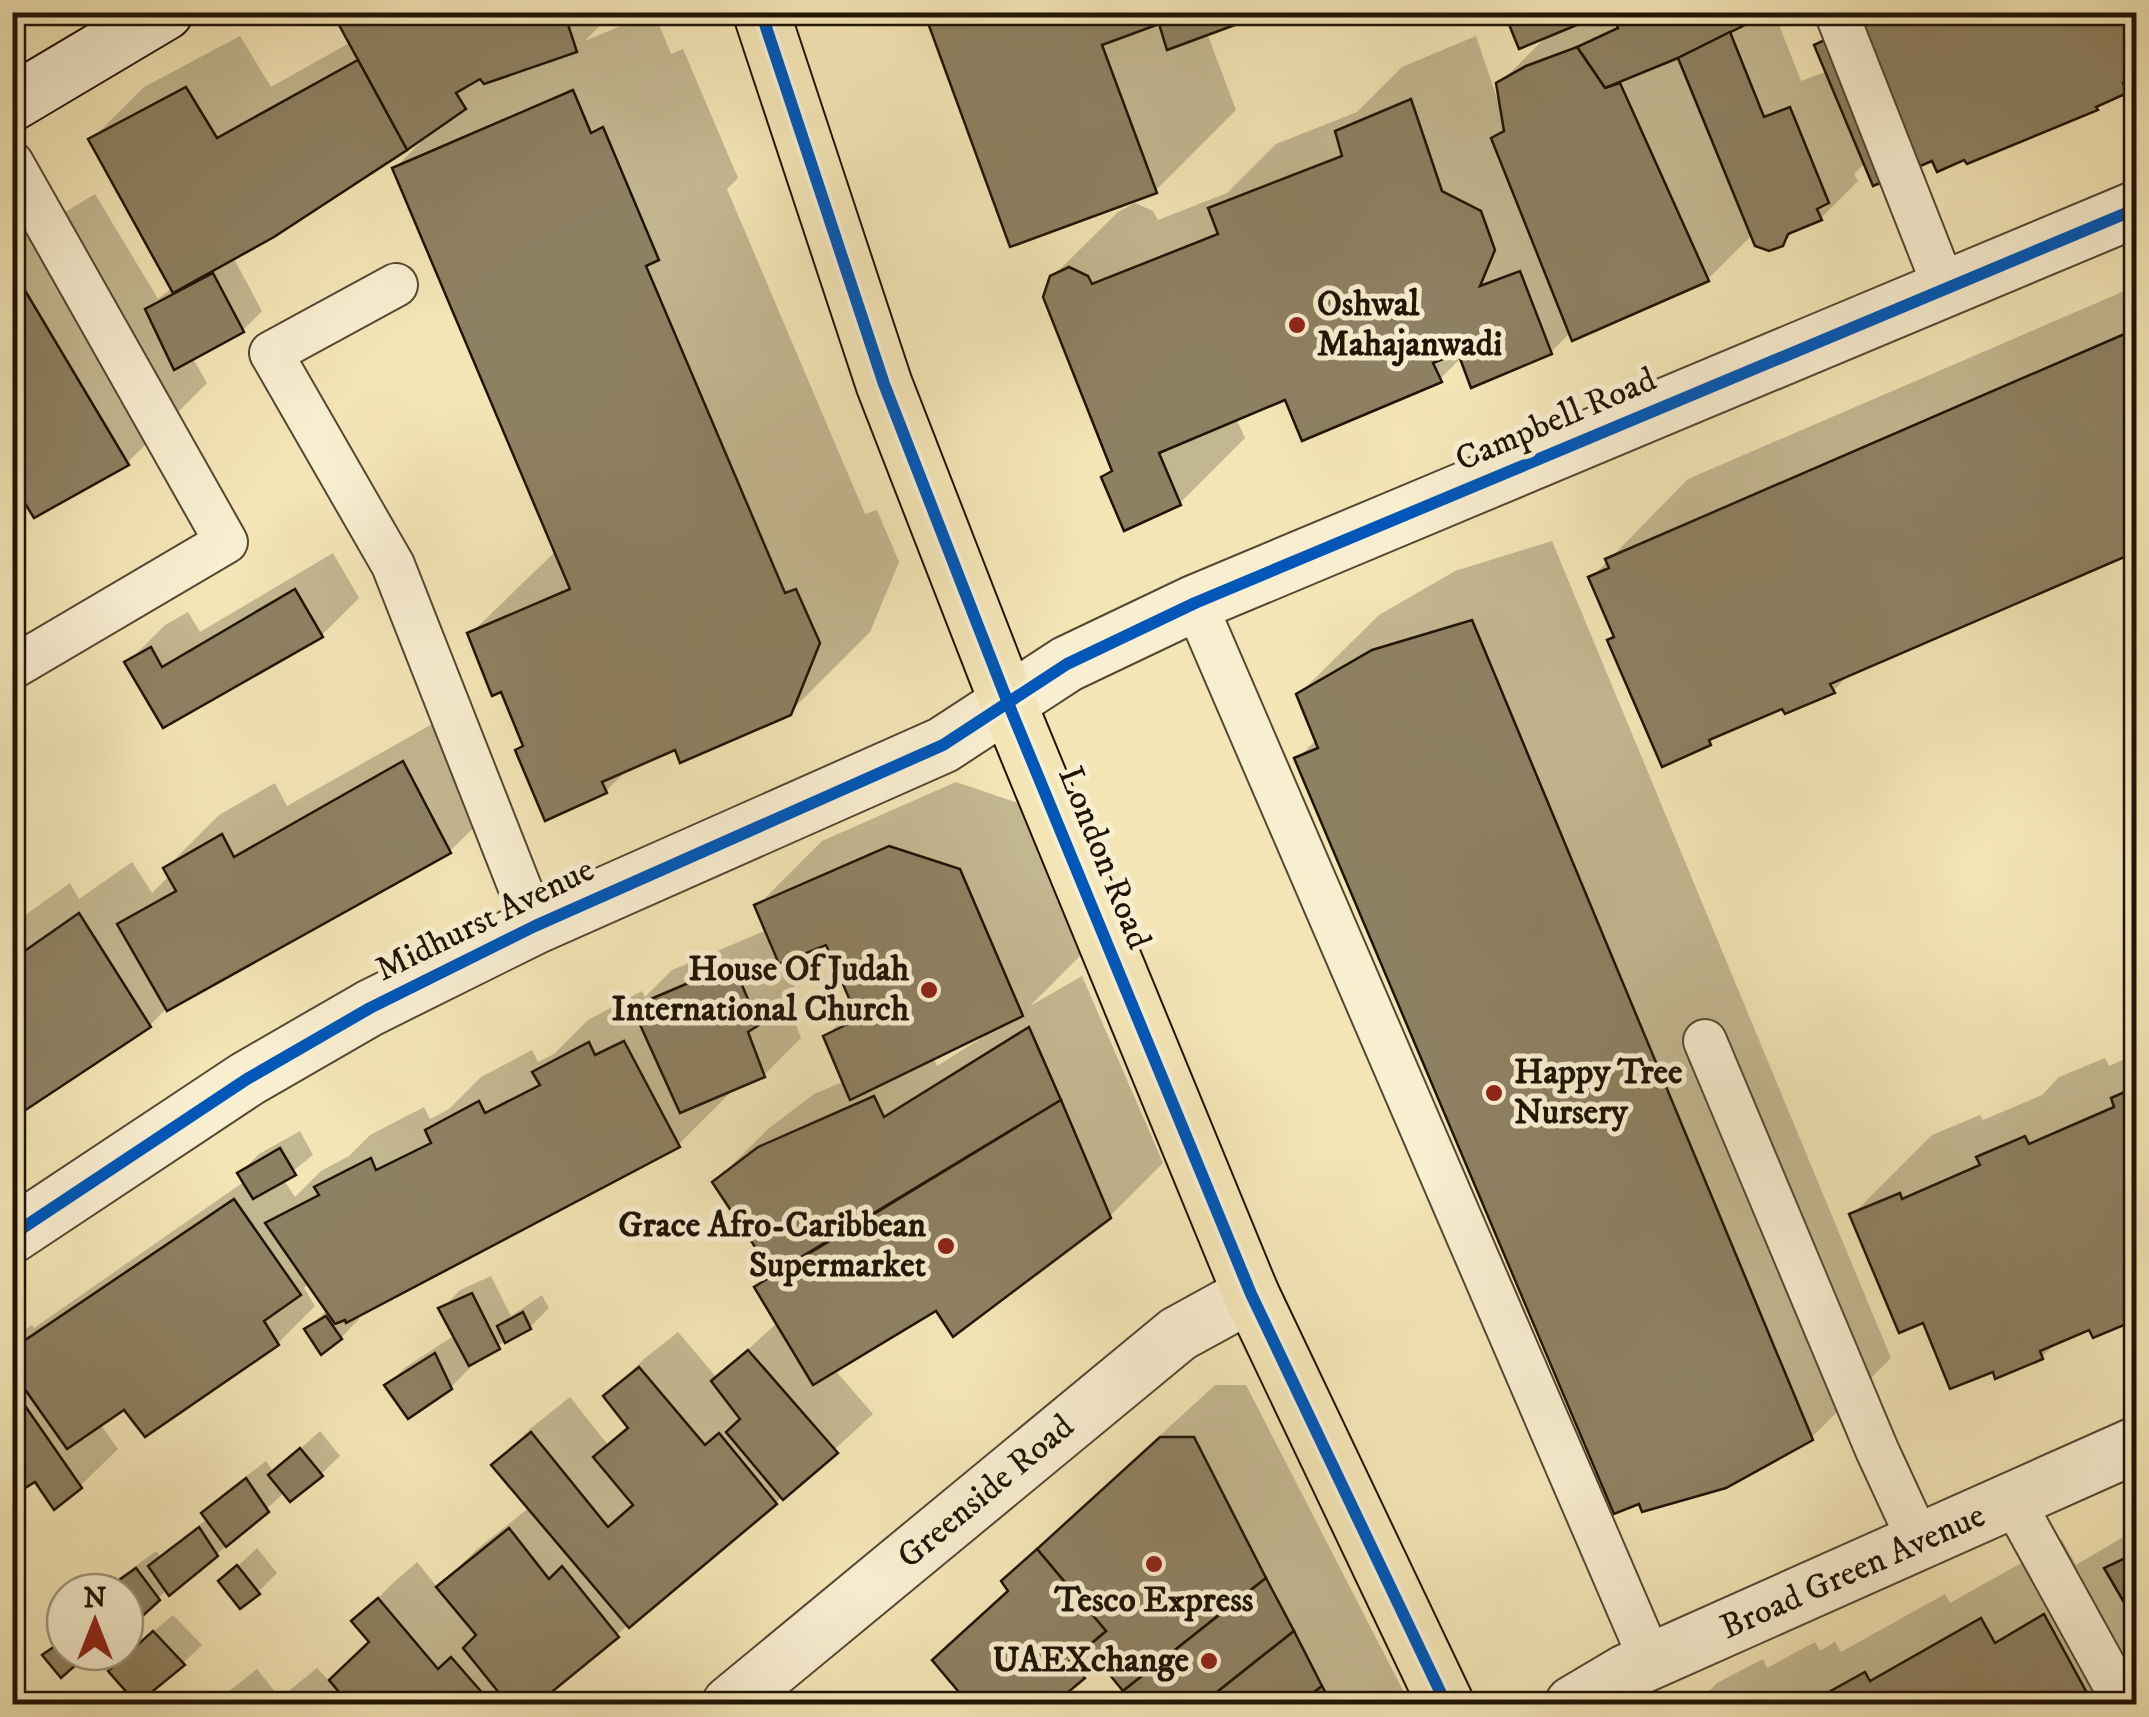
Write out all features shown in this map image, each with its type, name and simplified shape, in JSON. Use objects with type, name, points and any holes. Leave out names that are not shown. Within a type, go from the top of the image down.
[{"type":"main road","name":"London Road","points":[[760,12],[884,384],[1008,704],[1252,1294],[1446,1704]]},
{"type":"street","points":[[12,103],[159,14]]},
{"type":"street","name":"Campbell Road","points":[[1008,704],[1067,664],[1195,603],[2136,209]]},
{"type":"street","name":"Midhurst Avenue","points":[[12,1235],[247,1079],[370,1008],[536,926],[943,745],[1008,704]]},
{"type":"street","name":"Greenside Road","points":[[730,1704],[1178,1334],[1252,1294]]},
{"type":"street","name":"Broad Green Avenue","points":[[1574,1704],[1651,1662],[2136,1445]]},
{"type":"lane","points":[[1836,12],[1946,289]]},
{"type":"lane","points":[[12,163],[226,542],[12,668]]},
{"type":"lane","points":[[396,285],[271,353],[393,565],[536,926]]},
{"type":"lane","points":[[1195,603],[1651,1662]]},
{"type":"lane","points":[[1705,1041],[1920,1543]]},
{"type":"lane","points":[[2013,1501],[2126,1704]]},
{"type":"building","points":[[332,12],[564,12],[577,52],[484,84],[480,79],[456,93],[466,109],[407,150]]},
{"type":"building","points":[[924,12],[1270,12],[1167,50],[1159,24],[1102,45],[1157,193],[1010,247]]},
{"type":"building","points":[[1504,12],[1608,12],[1519,49]]},
{"type":"building","points":[[1612,12],[1752,12],[1755,20],[1605,88],[1577,47],[1618,28]]},
{"type":"building","points":[[1871,12],[2136,12],[2136,78],[2123,83],[2127,93],[2096,107],[2098,110],[1967,164],[1964,160],[1937,172],[1932,161],[1873,186],[1814,45],[1873,18]]},
{"type":"building","points":[[1730,32],[1764,117],[1790,107],[1829,203],[1817,209],[1822,220],[1788,234],[1783,246],[1769,251],[1755,246],[1678,58]]},
{"type":"building","points":[[1577,47],[1605,88],[1620,83],[1709,281],[1572,341],[1491,138],[1504,131],[1496,83],[1526,66]]},
{"type":"building","points":[[358,60],[407,150],[274,237],[173,293],[88,139],[186,87],[217,138]]},
{"type":"building","points":[[573,90],[591,133],[603,127],[659,260],[646,266],[785,593],[796,589],[820,643],[791,715],[680,763],[675,750],[602,782],[607,793],[545,821],[515,750],[523,746],[501,692],[492,696],[467,633],[570,589],[392,168]]},
{"type":"building","name":"Oshwal Mahajanwadi","points":[[1411,99],[1442,191],[1481,211],[1495,250],[1480,286],[1520,271],[1552,354],[1471,388],[1458,353],[1433,363],[1442,382],[1302,441],[1285,400],[1159,453],[1181,505],[1124,531],[1101,477],[1112,471],[1043,297],[1050,276],[1069,267],[1088,276],[1092,284],[1218,234],[1208,208],[1342,156],[1335,131]]},
{"type":"building","points":[[14,272],[129,465],[34,518],[12,482]]},
{"type":"building","points":[[213,273],[244,332],[174,370],[145,309]]},
{"type":"building","points":[[2136,329],[2136,552],[1830,684],[1835,693],[1785,714],[1782,709],[1709,740],[1711,745],[1662,767],[1607,640],[1614,637],[1588,577],[1609,568],[1605,559]]},
{"type":"building","points":[[295,589],[323,637],[163,728],[124,662],[151,647],[162,667]]},
{"type":"building","points":[[1472,620],[1813,1440],[1726,1488],[1642,1512],[1639,1504],[1614,1514],[1294,758],[1318,748],[1296,694],[1372,650]]},
{"type":"building","points":[[403,761],[451,853],[167,1011],[117,924],[176,891],[163,868],[222,834],[234,857]]},
{"type":"building","name":"House Of Judah International Church","points":[[889,846],[960,869],[1023,1016],[850,1100],[823,1036],[858,1019],[826,945],[779,964],[754,905]]},
{"type":"building","points":[[79,913],[151,1027],[12,1119],[12,937],[16,934],[26,950]]},
{"type":"building","points":[[733,964],[759,1025],[748,1032],[765,1077],[680,1113],[632,1007]]},
{"type":"building","points":[[1029,1027],[1061,1100],[773,1274],[712,1182],[758,1147],[874,1096],[884,1117]]},
{"type":"building","points":[[624,1041],[680,1147],[346,1323],[345,1320],[335,1324],[265,1223],[319,1195],[314,1187],[371,1158],[376,1170],[431,1143],[425,1130],[479,1101],[485,1113],[540,1085],[532,1072],[589,1042],[595,1055]]},
{"type":"building","points":[[2136,1087],[2136,1320],[2093,1338],[2089,1330],[2040,1351],[2043,1359],[1995,1379],[1993,1372],[1950,1389],[1923,1323],[1899,1333],[1849,1214],[1900,1193],[1902,1199],[1980,1165],[1976,1157],[2025,1136],[2029,1144],[2114,1107],[2111,1098]]},
{"type":"building","name":"Grace Afro-Caribbean Supermarket","points":[[1061,1100],[1111,1218],[953,1337],[936,1311],[813,1385],[754,1287]]},
{"type":"building","points":[[280,1148],[296,1175],[253,1199],[237,1173]]},
{"type":"building","points":[[234,1199],[301,1295],[264,1321],[279,1345],[145,1437],[124,1410],[67,1449],[12,1371],[12,1349]]},
{"type":"building","points":[[472,1293],[500,1349],[469,1366],[438,1308]]},
{"type":"building","points":[[523,1312],[531,1329],[505,1343],[497,1326]]},
{"type":"building","points":[[326,1316],[342,1339],[321,1355],[304,1329]]},
{"type":"building","points":[[748,1350],[838,1453],[783,1500],[726,1432],[740,1419],[711,1381]]},
{"type":"building","points":[[435,1353],[452,1389],[408,1419],[384,1385]]},
{"type":"building","points":[[639,1367],[705,1445],[719,1433],[777,1504],[629,1628],[491,1465],[531,1432],[608,1527],[633,1505],[593,1457],[628,1428],[603,1396]]},
{"type":"building","points":[[12,1387],[82,1488],[54,1510],[35,1482],[12,1496]]},
{"type":"building","name":"Tesco Express","points":[[1160,1437],[1194,1437],[1266,1578],[1123,1691],[1087,1647],[1106,1631],[1037,1549]]},
{"type":"building","points":[[300,1448],[323,1476],[290,1502],[268,1475]]},
{"type":"building","points":[[246,1478],[269,1512],[226,1547],[201,1513]]},
{"type":"building","points":[[199,1527],[218,1556],[169,1596],[148,1566]]},
{"type":"building","points":[[509,1528],[549,1579],[562,1566],[619,1637],[537,1704],[508,1704],[463,1648],[476,1635],[436,1587]]},
{"type":"building","points":[[1037,1549],[1106,1631],[1070,1661],[1085,1678],[1054,1704],[969,1704],[932,1660],[1008,1591],[1001,1581]]},
{"type":"building","points":[[2136,1553],[2136,1623],[2104,1568]]},
{"type":"building","points":[[237,1565],[260,1594],[240,1609],[218,1581]]},
{"type":"building","name":"UAEXchange","points":[[1266,1578],[1294,1631],[1202,1704],[1134,1704],[1123,1691]]},
{"type":"building","points":[[145,1580],[160,1600],[145,1614]]},
{"type":"building","points":[[378,1598],[438,1669],[451,1657],[492,1704],[349,1704],[329,1680],[369,1642],[351,1621]]},
{"type":"building","points":[[2044,1614],[2093,1704],[1807,1704],[1865,1672],[1870,1681],[1981,1618],[1995,1643]]},
{"type":"building","points":[[153,1631],[185,1665],[137,1704],[109,1672],[145,1672],[145,1638]]},
{"type":"building","points":[[1294,1631],[1322,1686],[1299,1704],[1202,1704]]},
{"type":"building","points":[[1322,1686],[1332,1704],[1299,1704]]},
{"type":"cycle path","points":[[761,12],[884,384],[1008,703],[1251,1294],[1446,1704]]},
{"type":"cycle path","points":[[12,1235],[247,1079],[370,1008],[535,926],[943,745],[1067,664],[1195,603],[2136,209]]},
{"type":"place","name":"Oshwal Mahajanwadi","points":[[1297,325]]},
{"type":"place","name":"House Of Judah International Church","points":[[929,990]]},
{"type":"place","name":"Happy Tree Nursery","points":[[1494,1093]]},
{"type":"place","name":"Grace Afro-Caribbean Supermarket","points":[[946,1246]]},
{"type":"place","name":"Tesco Express","points":[[1154,1564]]},
{"type":"place","name":"UAEXchange","points":[[1209,1661]]}]
